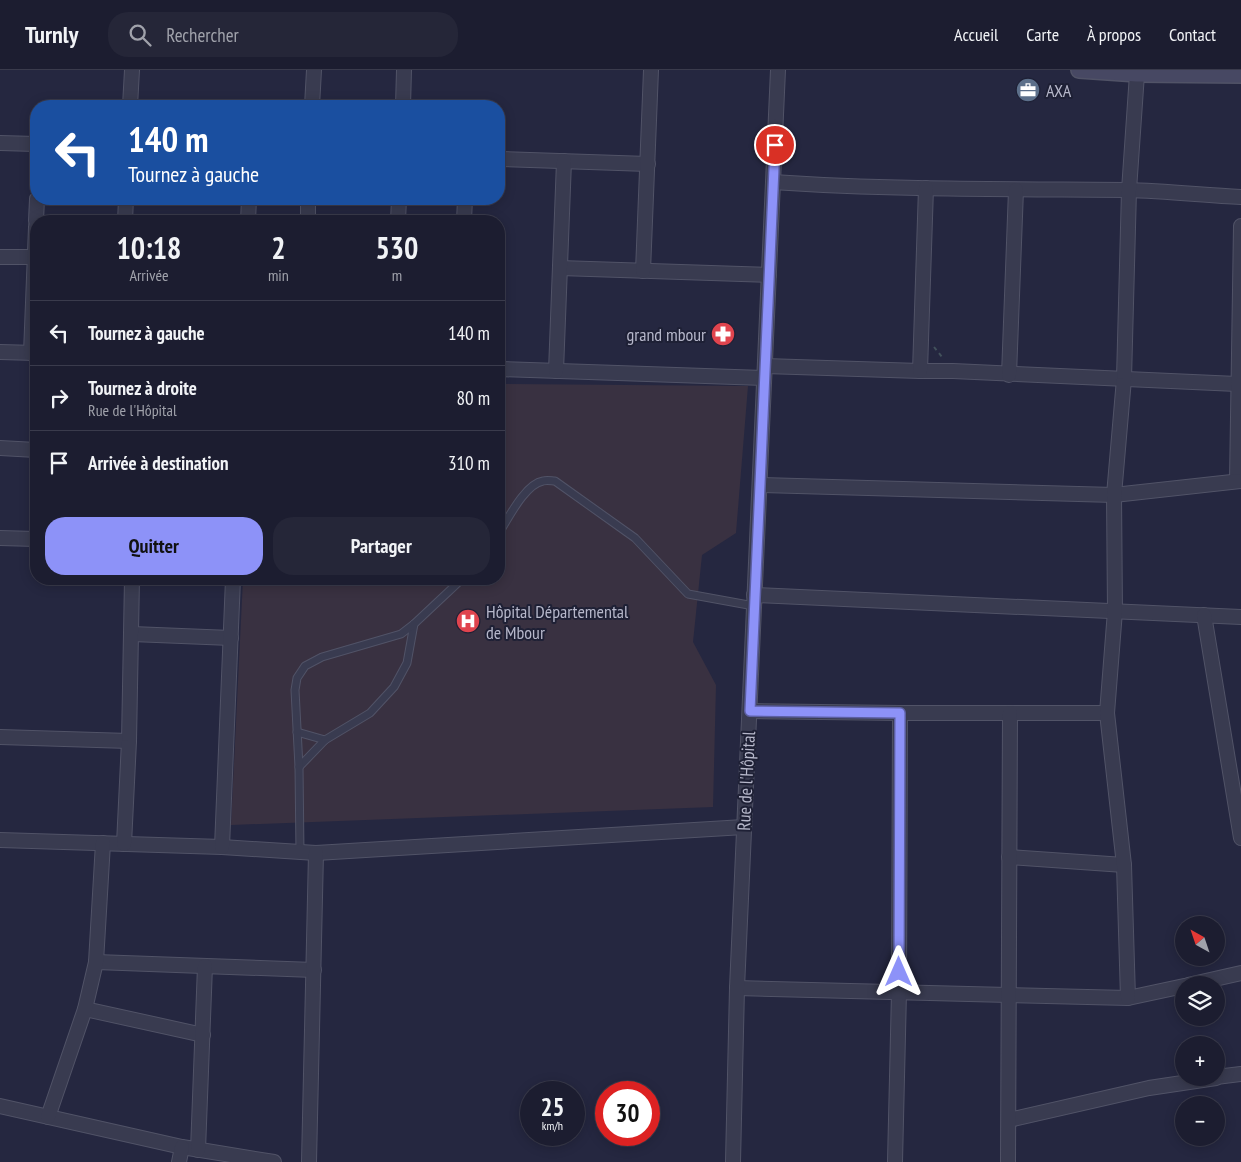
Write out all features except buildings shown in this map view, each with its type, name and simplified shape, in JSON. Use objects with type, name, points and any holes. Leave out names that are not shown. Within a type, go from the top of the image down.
[{"type":"main road","points":[[1079,70],[1241,75]]},
{"type":"street","points":[[130,100],[132,70]]},
{"type":"street","points":[[312,100],[314,70]]},
{"type":"street","points":[[403,100],[404,70]]},
{"type":"street","points":[[643,271],[651,70]]},
{"type":"street","name":"Rue de l'Hôpital","points":[[733,1162],[737,988],[778,70]]},
{"type":"street","points":[[1127,72],[1129,190],[1124,379],[1114,496],[1115,611],[1107,713],[1124,865],[1128,998]]},
{"type":"street","points":[[0,142],[30,144]]},
{"type":"street","points":[[505,159],[648,164]]},
{"type":"street","points":[[556,371],[564,161]]},
{"type":"street","points":[[773,182],[926,188],[1129,190],[1241,198]]},
{"type":"street","points":[[920,371],[926,188]]},
{"type":"street","points":[[1010,375],[1016,190]]},
{"type":"street","points":[[760,485],[1114,496],[1239,481],[1237,384],[1240,359],[1241,226]]},
{"type":"street","points":[[0,257],[30,257]]},
{"type":"street","points":[[560,268],[769,275]]},
{"type":"street","points":[[0,352],[30,353]]},
{"type":"street","points":[[505,369],[765,372],[952,371],[1237,384]]},
{"type":"street","points":[[0,448],[30,450]]},
{"type":"street","points":[[0,538],[30,539]]},
{"type":"street","points":[[124,844],[129,741],[132,585]]},
{"type":"street","points":[[222,848],[233,585]]},
{"type":"street","points":[[754,601],[1115,611],[1241,617]]},
{"type":"street","points":[[1204,615],[1241,838]]},
{"type":"street","points":[[132,634],[231,638]]},
{"type":"street","points":[[750,711],[1107,713]]},
{"type":"street","points":[[895,1162],[899,992],[900,713]]},
{"type":"street","points":[[1008,1162],[1010,713]]},
{"type":"street","points":[[0,737],[129,741]]},
{"type":"street","points":[[0,840],[316,853],[744,827]]},
{"type":"street","points":[[48,1117],[85,1009],[96,962],[103,843]]},
{"type":"street","points":[[310,1162],[316,853]]},
{"type":"street","points":[[1009,857],[1124,865]]},
{"type":"street","points":[[96,962],[314,970]]},
{"type":"street","points":[[198,1150],[205,966]]},
{"type":"street","points":[[1225,977],[1241,973]]},
{"type":"street","points":[[737,988],[1128,998],[1175,988]]},
{"type":"street","points":[[85,1009],[203,1035]]},
{"type":"street","points":[[1225,1076],[1241,1074]]},
{"type":"street","points":[[1009,1120],[1175,1084]]},
{"type":"street","points":[[0,1106],[182,1147],[274,1162]]},
{"type":"street","points":[[179,1162],[182,1147]]},
{"type":"lane","points":[[505,523],[515,506],[528,491],[541,481],[556,480],[634,538],[688,594],[754,601]]},
{"type":"lane","points":[[300,853],[299,767],[295,690],[297,678],[306,666],[322,657],[401,634],[456,585]]},
{"type":"lane","points":[[299,767],[325,740],[370,713],[394,687],[407,663],[414,624]]},
{"type":"lane","points":[[297,732],[325,740]]},
{"type":"path","points":[[921,332],[952,371]]},
{"type":"shaded area","name":"Hôpital Départemental de Mbour","points":[[505,384],[748,386],[736,533],[702,555],[693,642],[716,685],[713,807],[231,825],[243,585],[505,585]]},
{"type":"place","name":"AXA","points":[[1028,90]]},
{"type":"place","name":"grand mbour","points":[[723,334]]},
{"type":"place","name":"Hôpital Départemental de Mbour","points":[[468,621]]},
{"type":"route","points":[[775,145],[750,711],[900,713],[899,972]]}]
